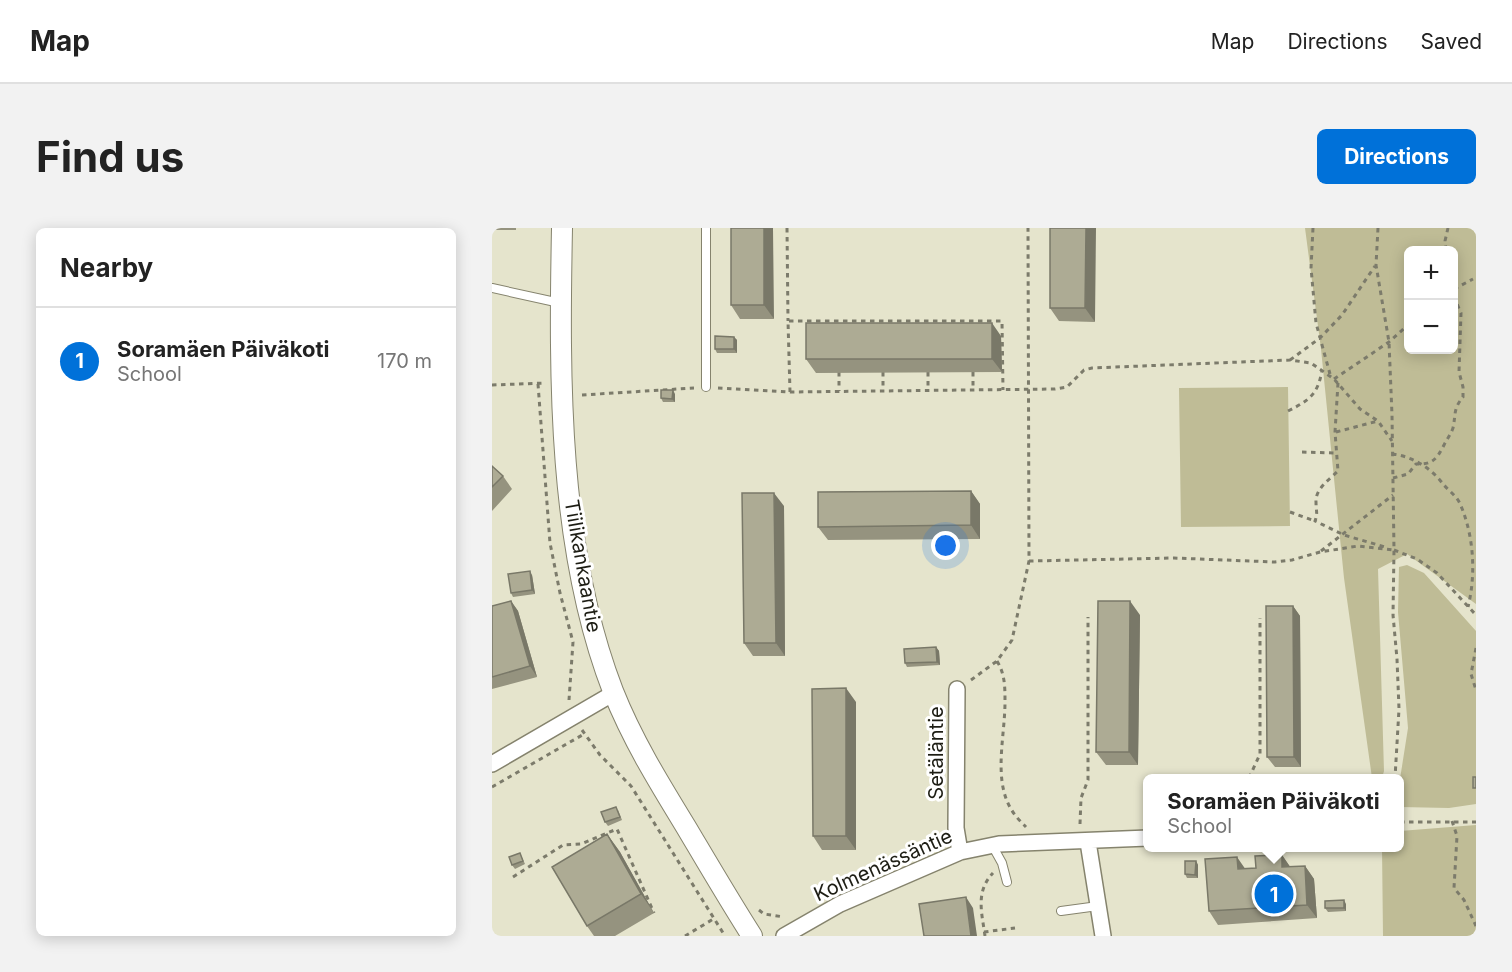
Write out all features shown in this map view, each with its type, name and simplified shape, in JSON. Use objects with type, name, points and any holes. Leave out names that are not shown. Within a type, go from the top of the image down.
[{"type":"street","name":"Tiilikankaantie","points":[[561,228],[560,303],[571,381],[570,496],[579,568],[591,625],[625,720],[652,771],[752,936]]},
{"type":"street","name":"Setäläntie","points":[[957,689],[956,828],[960,852]]},
{"type":"street","points":[[492,764],[614,693]]},
{"type":"street","points":[[1083,835],[1103,936]]},
{"type":"street","name":"Kolmenässäntie","points":[[788,934],[840,904],[960,852],[993,845],[1083,835],[1143,838]]},
{"type":"lane","points":[[706,228],[706,387]]},
{"type":"lane","points":[[492,288],[560,303]]},
{"type":"lane","points":[[993,845],[1002,863],[1007,882]]},
{"type":"lane","points":[[1061,911],[1098,906]]},
{"type":"path","points":[[787,228],[790,392]]},
{"type":"path","points":[[957,689],[997,661],[1012,640],[1029,561],[1028,228]]},
{"type":"path","points":[[1313,228],[1311,268],[1316,323],[1330,376]]},
{"type":"path","points":[[1378,228],[1376,265],[1389,342],[1393,478],[1393,615],[1399,709],[1395,774]]},
{"type":"path","points":[[1446,246],[1448,228]]},
{"type":"path","points":[[1290,360],[1320,338],[1342,315],[1376,265]]},
{"type":"path","points":[[1458,286],[1473,279]]},
{"type":"path","points":[[1393,478],[1408,474],[1416,464],[1433,462],[1441,453],[1452,431],[1455,405],[1463,398],[1459,372],[1461,314],[1455,300]]},
{"type":"path","points":[[788,321],[1002,321],[1003,390]]},
{"type":"path","points":[[1334,379],[1404,329]]},
{"type":"path","points":[[492,385],[571,381],[582,395],[706,387],[790,392],[1028,390],[1067,387],[1084,370],[1092,368],[1290,360],[1311,363],[1334,379],[1360,409],[1378,421],[1392,441]]},
{"type":"path","points":[[1288,411],[1312,396],[1319,385],[1322,370]]},
{"type":"path","points":[[839,372],[839,391]]},
{"type":"path","points":[[883,372],[883,390]]},
{"type":"path","points":[[928,372],[928,390]]},
{"type":"path","points":[[973,372],[973,390]]},
{"type":"path","points":[[1315,521],[1318,513],[1315,500],[1320,489],[1338,471],[1335,432],[1338,383]]},
{"type":"path","points":[[1335,432],[1378,421]]},
{"type":"path","points":[[1302,452],[1337,453]]},
{"type":"path","points":[[1392,454],[1404,455],[1422,464],[1438,477],[1461,506],[1473,550],[1472,593],[1468,607]]},
{"type":"path","points":[[1320,552],[1393,495]]},
{"type":"path","points":[[1290,512],[1344,535],[1417,559],[1437,573],[1476,615]]},
{"type":"path","points":[[1029,561],[1174,558],[1275,562],[1358,546],[1394,550]]},
{"type":"path","points":[[1083,835],[1081,798],[1088,780],[1088,617]]},
{"type":"path","points":[[1251,774],[1260,754],[1260,618]]},
{"type":"path","points":[[1476,648],[1471,674],[1476,690]]},
{"type":"path","points":[[997,661],[1003,673],[1005,696],[1001,764],[1003,784],[1011,811],[1029,831]]},
{"type":"path","points":[[492,787],[584,734]]},
{"type":"path","points":[[1452,821],[1457,836],[1454,888],[1464,900],[1476,926]]},
{"type":"path","points":[[1404,822],[1476,822]]},
{"type":"path","points":[[513,877],[563,845],[581,844],[618,829],[654,913]]},
{"type":"path","points":[[1002,863],[984,882],[980,897],[985,934],[1015,928]]},
{"type":"path","points":[[756,907],[764,914],[783,917],[788,934]]},
{"type":"shaded area","points":[[1305,228],[1476,228],[1476,604],[1407,554],[1378,569],[1384,771],[1383,774],[1371,774],[1344,578],[1321,349]]},
{"type":"shaded area","points":[[1288,387],[1290,526],[1181,527],[1179,388]]},
{"type":"shaded area","points":[[1407,565],[1424,573],[1476,631],[1476,804],[1449,808],[1404,807],[1404,774],[1401,774],[1408,728],[1398,612],[1399,567]]},
{"type":"shaded area","points":[[1476,825],[1476,936],[1383,936],[1382,852],[1404,852],[1404,831]]},
{"type":"building","points":[[731,228],[764,228],[764,305],[731,305]]},
{"type":"building","points":[[1050,228],[1086,228],[1085,308],[1050,308]]},
{"type":"building","points":[[806,323],[992,323],[992,359],[806,359]]},
{"type":"building","points":[[715,336],[734,337],[734,349],[715,349]]},
{"type":"building","points":[[661,390],[673,390],[672,399],[661,398]]},
{"type":"building","points":[[492,466],[503,476],[492,487]]},
{"type":"building","points":[[971,491],[971,525],[818,527],[818,492]]},
{"type":"building","points":[[742,493],[774,493],[776,643],[744,643]]},
{"type":"building","points":[[530,571],[532,590],[511,593],[508,574]]},
{"type":"building","points":[[511,601],[530,666],[492,677],[492,606]]},
{"type":"building","points":[[1098,601],[1130,601],[1129,752],[1096,752]]},
{"type":"building","points":[[1266,606],[1293,606],[1294,757],[1267,757]]},
{"type":"building","points":[[936,647],[937,662],[905,663],[904,649]]},
{"type":"building","points":[[846,688],[846,836],[813,836],[812,689]]},
{"type":"building","points":[[1473,777],[1476,777],[1476,788],[1473,788]]},
{"type":"building","points":[[616,807],[620,817],[605,822],[601,812]]},
{"type":"building","points":[[607,834],[641,894],[587,926],[552,867]]},
{"type":"building","points":[[520,853],[523,861],[512,865],[509,857]]},
{"type":"building","points":[[1282,855],[1282,867],[1305,866],[1307,905],[1209,911],[1205,859],[1237,857],[1238,869],[1256,868],[1255,856]]},
{"type":"building","points":[[1185,861],[1196,861],[1195,875],[1185,874]]},
{"type":"building","points":[[966,897],[971,936],[924,936],[919,904]]},
{"type":"building","points":[[1344,900],[1344,908],[1325,908],[1325,901]]},
{"type":"place","name":"Soramäen Päiväkoti","points":[[1274,894]]}]
